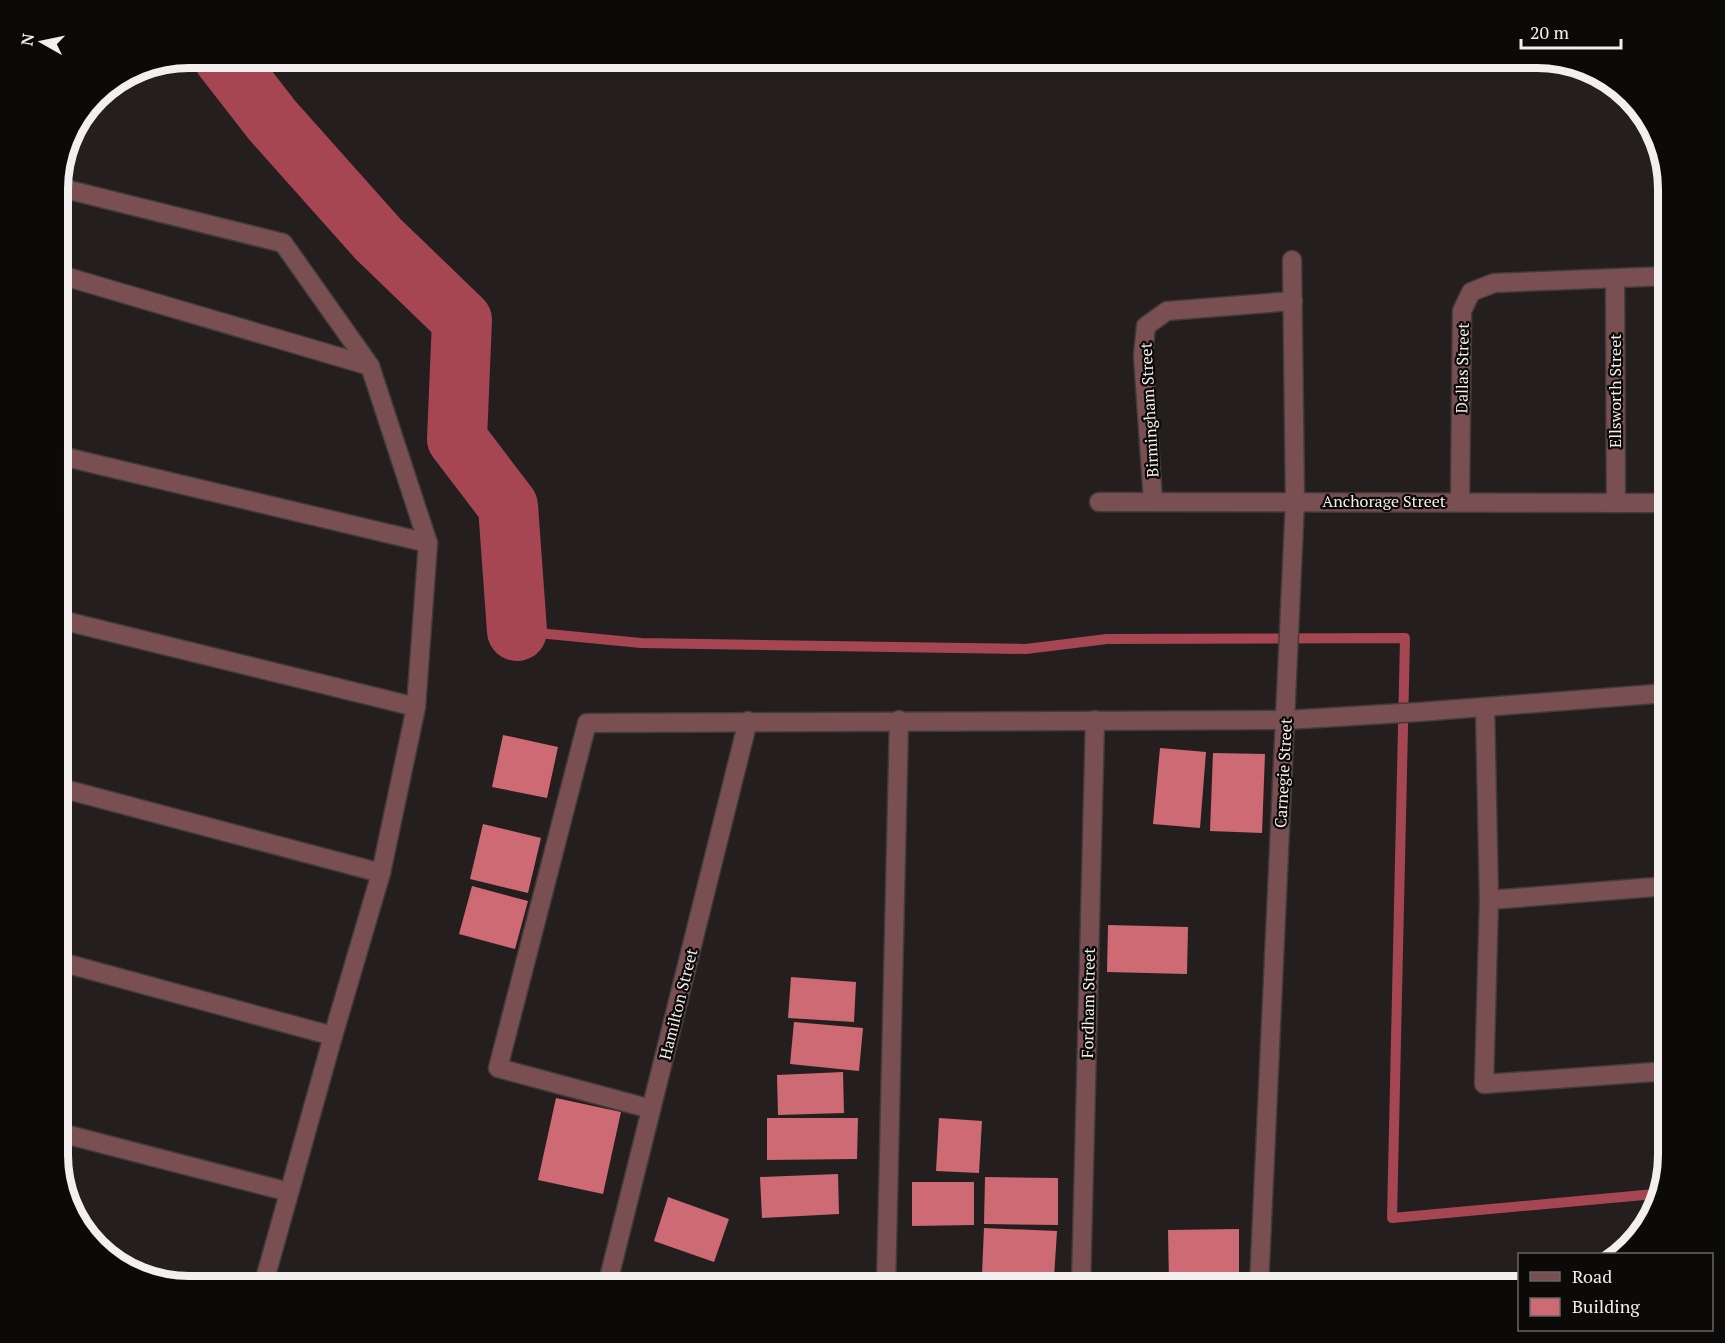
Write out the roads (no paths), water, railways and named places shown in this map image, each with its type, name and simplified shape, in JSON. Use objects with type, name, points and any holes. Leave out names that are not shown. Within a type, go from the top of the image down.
[{"type":"street","points":[[68,190],[284,243],[370,366],[428,543],[416,707],[381,873],[266,1276]]},
{"type":"street","name":"Carnegie Street","points":[[1259,1276],[1295,501],[1292,260]]},
{"type":"street","points":[[68,277],[370,366]]},
{"type":"street","name":"Dallas Street","points":[[1460,501],[1462,311],[1471,292],[1494,283],[1658,277]]},
{"type":"street","name":"Ellsworth Street","points":[[1615,279],[1616,502]]},
{"type":"street","name":"Birmingham Street","points":[[1153,501],[1143,355],[1146,326],[1167,311],[1293,301]]},
{"type":"street","points":[[68,458],[428,543]]},
{"type":"street","name":"Anchorage Street","points":[[1100,502],[1658,503]]},
{"type":"street","points":[[68,622],[416,707]]},
{"type":"street","points":[[651,1109],[498,1068],[587,723],[1286,720],[1658,694]]},
{"type":"street","points":[[1485,707],[1489,900],[1484,1084],[1658,1072]]},
{"type":"street","points":[[886,1276],[899,720]]},
{"type":"street","name":"Fordham Street","points":[[1081,1276],[1095,720]]},
{"type":"street","name":"Hamilton Street","points":[[609,1276],[748,721]]},
{"type":"street","points":[[68,790],[381,873]]},
{"type":"street","points":[[1489,900],[1658,887]]},
{"type":"street","points":[[68,964],[333,1036]]},
{"type":"street","points":[[68,1135],[290,1192]]},
{"type":"waterway","points":[[232,68],[272,120],[378,239],[462,320],[457,439],[508,506],[517,631]]},
{"type":"waterway","points":[[517,631],[641,643],[1026,649],[1107,639],[1405,638],[1392,1218],[1651,1194]]}]
